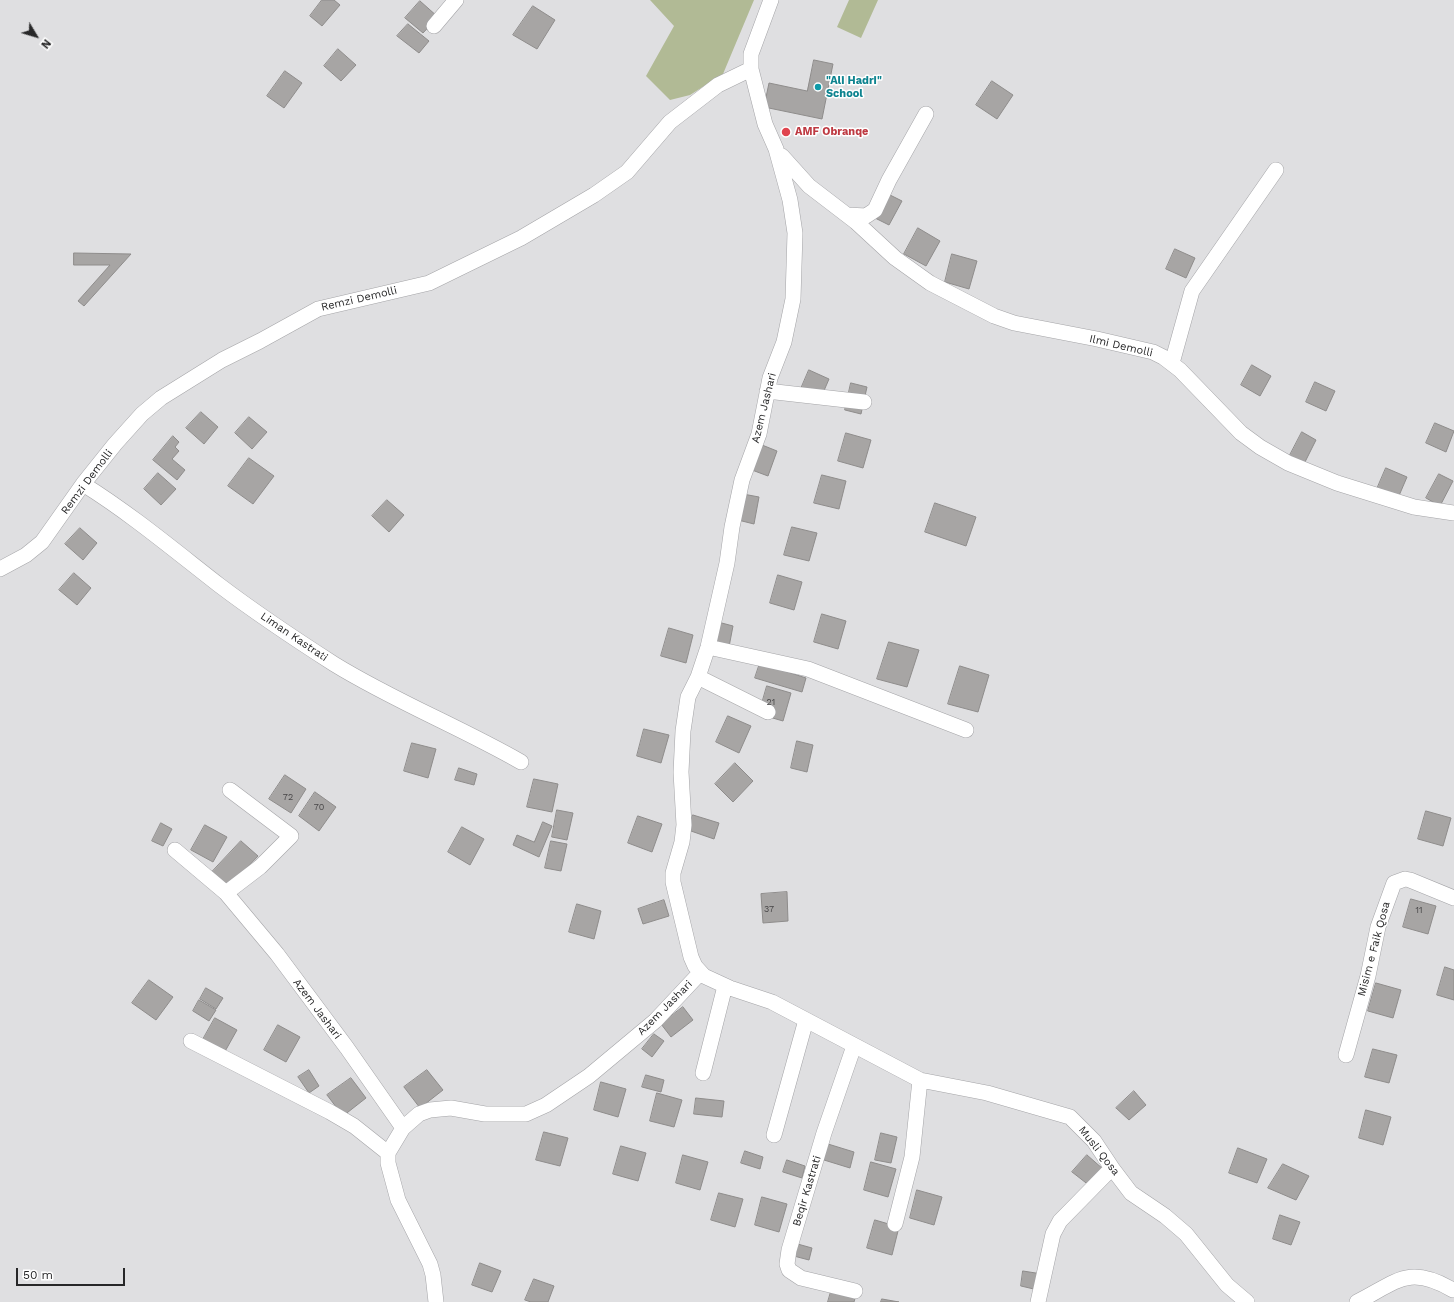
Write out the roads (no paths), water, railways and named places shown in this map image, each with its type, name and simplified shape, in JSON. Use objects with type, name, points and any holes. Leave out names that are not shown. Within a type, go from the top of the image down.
[{"type":"street","points":[[434,26],[456,0]]},
{"type":"street","name":"Azem Jashari","points":[[388,1153],[403,1128],[419,1114],[430,1110],[451,1108],[485,1114],[526,1114],[546,1105],[589,1076],[655,1021],[700,973],[691,957],[673,882],[673,873],[682,842],[684,826],[681,772],[683,731],[688,697],[698,677],[708,647],[727,563],[732,527],[742,480],[759,434],[770,378],[784,342],[793,299],[795,233],[790,200],[776,149],[765,124],[751,69],[751,54],[771,0]]},
{"type":"street","name":"Remzi Demolli","points":[[0,569],[26,555],[42,542],[83,484],[115,444],[142,414],[160,398],[222,360],[318,309],[429,283],[521,238],[594,195],[627,172],[670,122],[718,85],[751,69]]},
{"type":"street","points":[[847,215],[866,216],[875,210],[889,180],[926,114]]},
{"type":"street","name":"Ilmi Demolli","points":[[776,149],[809,186],[847,215],[912,271],[994,316],[1035,329],[1143,348],[1172,363],[1241,433],[1260,447],[1288,463],[1337,483],[1414,507],[1454,513]]},
{"type":"street","points":[[1172,363],[1192,291],[1276,170]]},
{"type":"street","points":[[767,391],[864,402]]},
{"type":"street","name":"Liman Kastrati","points":[[83,484],[136,520],[256,611],[335,664],[358,678],[490,744],[522,762]]},
{"type":"street","points":[[708,647],[808,669],[966,730]]},
{"type":"street","points":[[698,677],[768,712]]},
{"type":"street","points":[[226,893],[260,867],[291,836],[230,790]]},
{"type":"street","name":"Azem Jashari","points":[[175,850],[226,893],[277,954],[347,1048],[403,1128]]},
{"type":"street","name":"Misim e Faik Qosa","points":[[1346,1055],[1368,976],[1378,927],[1394,883],[1405,879],[1410,880],[1454,898]]},
{"type":"street","points":[[700,973],[710,980],[772,1002],[854,1046]]},
{"type":"street","points":[[703,1073],[725,986]]},
{"type":"street","points":[[774,1135],[806,1020]]},
{"type":"street","points":[[191,1041],[330,1112],[354,1126],[388,1153],[388,1163],[393,1189],[430,1264],[434,1280],[436,1302]]},
{"type":"street","name":"Musli Qosa","points":[[854,1046],[920,1080],[987,1093],[1070,1117],[1094,1141],[1112,1168],[1131,1192],[1166,1216],[1186,1234],[1226,1285],[1247,1302]]},
{"type":"street","name":"Beqir Kastrati","points":[[854,1046],[789,1250],[787,1264],[789,1270],[801,1278],[855,1291]]},
{"type":"street","points":[[895,1224],[912,1157],[920,1080]]},
{"type":"street","points":[[1038,1302],[1053,1234],[1060,1221],[1112,1168]]},
{"type":"street","points":[[1356,1302],[1398,1279],[1416,1276],[1436,1280],[1453,1293]]},
{"type":"street","points":[[1380,1302],[1388,1284]]},
{"type":"place","name":"\"Ali Hadri\" School","points":[[818,87]]},
{"type":"place","name":"AMF Obranqe","points":[[786,132]]}]
